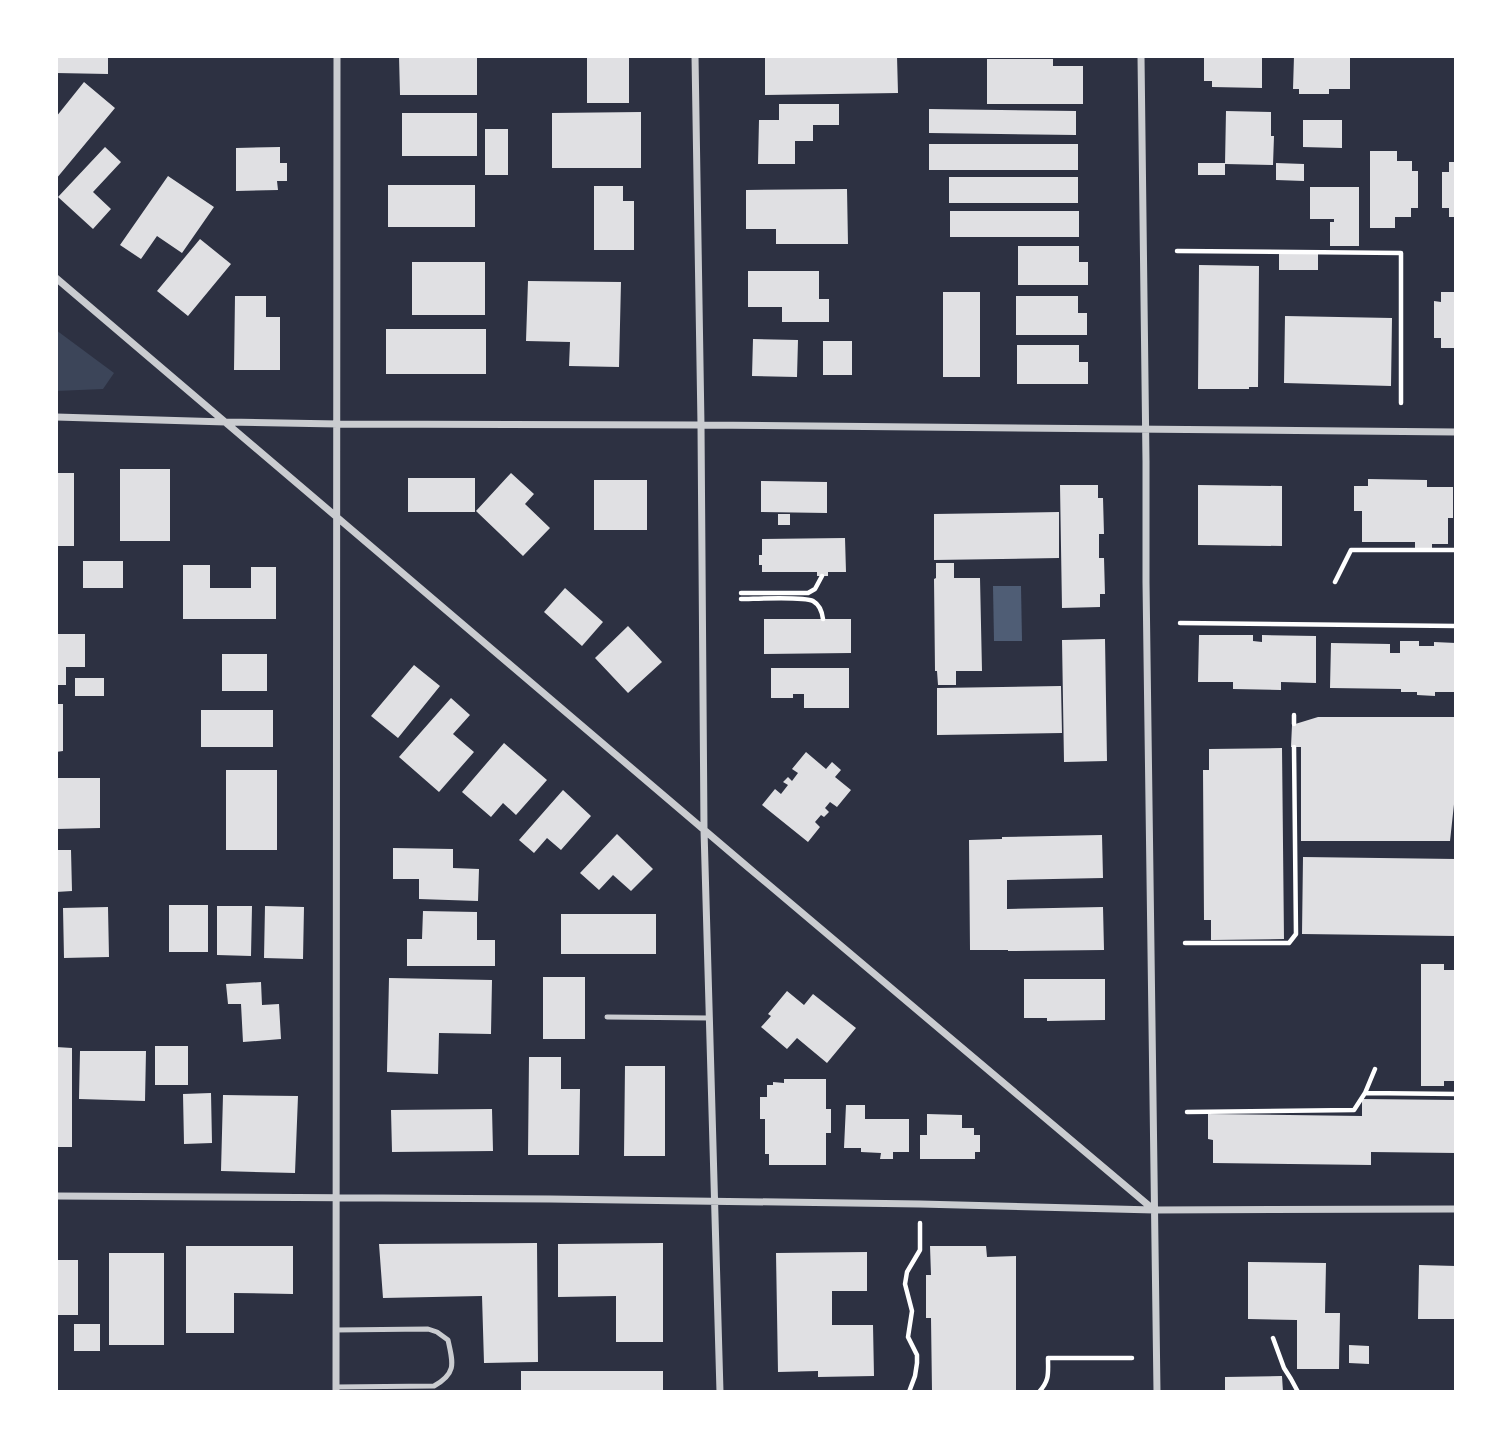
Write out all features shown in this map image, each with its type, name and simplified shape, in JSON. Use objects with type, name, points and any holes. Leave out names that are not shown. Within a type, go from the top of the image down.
[{"type":"street","points":[[336,1390],[337,56]]},
{"type":"street","points":[[695,56],[704,830],[720,1392]]},
{"type":"street","points":[[1141,56],[1157,1392]]},
{"type":"street","points":[[56,278],[1154,1210]]},
{"type":"street","points":[[56,417],[338,424],[1456,432]]},
{"type":"street","points":[[56,1196],[550,1199],[1154,1210],[1456,1209]]},
{"type":"lane","points":[[607,1017],[709,1018]]},
{"type":"lane","points":[[336,1330],[428,1329],[448,1340],[452,1356],[452,1370],[445,1380],[434,1386],[336,1390]]},
{"type":"path","points":[[1177,251],[1401,253],[1402,403]]},
{"type":"path","points":[[1335,582],[1352,550],[1456,550]]},
{"type":"path","points":[[822,576],[815,589],[808,593],[741,596],[808,599],[821,609],[823,619]]},
{"type":"path","points":[[1180,623],[1456,626]]},
{"type":"path","points":[[1294,715],[1294,724]]},
{"type":"path","points":[[1185,943],[1289,943],[1296,934],[1294,747]]},
{"type":"path","points":[[1187,1112],[1354,1110],[1376,1069]]},
{"type":"path","points":[[1364,1093],[1456,1094]]},
{"type":"path","points":[[909,1392],[915,1376],[917,1355],[908,1337],[912,1311],[905,1284],[907,1272],[920,1250],[920,1204]]},
{"type":"path","points":[[1273,1338],[1283,1368],[1298,1392]]},
{"type":"path","points":[[1039,1392],[1048,1379],[1048,1358],[1132,1358]]},
{"type":"shaded area","points":[[56,330],[114,373],[103,389],[56,391]]},
{"type":"shaded area","points":[[993,586],[1021,586],[1022,641],[994,641]]},
{"type":"building","points":[[56,56],[108,56],[108,74],[56,73]]},
{"type":"building","points":[[399,56],[477,56],[477,95],[400,95]]},
{"type":"building","points":[[587,56],[629,56],[629,103],[587,103]]},
{"type":"building","points":[[765,56],[897,56],[898,93],[765,95]]},
{"type":"building","points":[[1204,56],[1262,56],[1262,88],[1212,87],[1212,81],[1204,81]]},
{"type":"building","points":[[1294,56],[1350,56],[1350,89],[1329,89],[1329,94],[1299,94],[1299,89],[1293,89]]},
{"type":"building","points":[[987,59],[1053,59],[1053,66],[1083,66],[1083,104],[987,104]]},
{"type":"building","points":[[84,82],[115,108],[56,179],[56,117]]},
{"type":"building","points":[[779,104],[839,104],[839,125],[813,125],[813,141],[795,141],[795,164],[758,164],[759,120],[779,120]]},
{"type":"building","points":[[929,109],[1076,111],[1076,135],[929,133]]},
{"type":"building","points":[[1226,111],[1271,112],[1273,165],[1225,164]]},
{"type":"building","points":[[641,112],[641,168],[552,168],[552,113]]},
{"type":"building","points":[[402,113],[477,113],[477,156],[402,156]]},
{"type":"building","points":[[1303,120],[1342,120],[1342,148],[1303,147]]},
{"type":"building","points":[[485,129],[508,129],[508,175],[485,175]]},
{"type":"building","points":[[929,144],[1078,144],[1078,170],[929,170]]},
{"type":"building","points":[[105,147],[121,162],[93,192],[111,209],[93,229],[58,197]]},
{"type":"building","points":[[280,147],[280,163],[287,163],[287,181],[277,181],[278,190],[236,191],[236,148]]},
{"type":"building","points":[[1370,151],[1397,151],[1397,161],[1412,161],[1412,171],[1418,171],[1418,208],[1411,208],[1411,217],[1395,217],[1395,228],[1370,228]]},
{"type":"building","points":[[1449,162],[1456,162],[1456,217],[1449,217],[1449,208],[1442,208],[1442,172],[1449,172]]},
{"type":"building","points":[[1198,163],[1225,163],[1225,175],[1198,175]]},
{"type":"building","points":[[1276,163],[1304,164],[1304,181],[1276,180]]},
{"type":"building","points":[[168,176],[214,207],[182,253],[157,236],[141,259],[120,245]]},
{"type":"building","points":[[949,177],[1078,177],[1078,203],[949,203]]},
{"type":"building","points":[[388,185],[475,185],[475,227],[388,227]]},
{"type":"building","points":[[594,186],[623,186],[623,201],[634,201],[634,250],[594,250]]},
{"type":"building","points":[[1310,187],[1359,187],[1359,246],[1330,246],[1330,222],[1334,222],[1334,219],[1310,219]]},
{"type":"building","points":[[847,189],[848,244],[776,244],[776,229],[746,229],[746,190]]},
{"type":"building","points":[[950,211],[1079,211],[1079,237],[950,237]]},
{"type":"building","points":[[200,239],[231,264],[188,316],[157,291]]},
{"type":"building","points":[[1018,246],[1079,246],[1079,262],[1088,262],[1088,285],[1018,285]]},
{"type":"building","points":[[1279,254],[1318,254],[1318,270],[1279,270]]},
{"type":"building","points":[[412,262],[485,262],[485,315],[412,315]]},
{"type":"building","points":[[1199,265],[1259,266],[1258,387],[1198,389]]},
{"type":"building","points":[[748,271],[819,271],[819,299],[829,299],[829,322],[782,322],[782,307],[748,307]]},
{"type":"building","points":[[528,281],[621,282],[619,367],[569,366],[570,342],[526,341]]},
{"type":"building","points":[[943,292],[980,292],[980,377],[943,377]]},
{"type":"building","points":[[1441,292],[1456,292],[1456,348],[1441,348],[1441,338],[1434,338],[1434,301],[1441,302]]},
{"type":"building","points":[[235,296],[266,296],[266,317],[280,317],[280,370],[234,370]]},
{"type":"building","points":[[1016,296],[1078,296],[1078,313],[1087,313],[1087,335],[1016,335]]},
{"type":"building","points":[[1285,316],[1392,318],[1391,386],[1284,383]]},
{"type":"building","points":[[386,329],[486,329],[486,374],[386,374]]},
{"type":"building","points":[[753,339],[798,340],[797,377],[752,376]]},
{"type":"building","points":[[823,341],[852,341],[852,375],[823,375]]},
{"type":"building","points":[[1017,345],[1079,345],[1079,362],[1088,362],[1088,384],[1017,384]]},
{"type":"building","points":[[120,469],[170,469],[170,541],[120,541]]},
{"type":"building","points":[[56,473],[74,473],[74,546],[56,546]]},
{"type":"building","points":[[511,473],[534,494],[525,504],[550,528],[523,556],[476,511]]},
{"type":"building","points":[[408,478],[475,478],[475,512],[408,512]]},
{"type":"building","points":[[1368,479],[1427,480],[1427,487],[1453,487],[1453,518],[1448,518],[1448,544],[1415,548],[1415,542],[1362,542],[1362,511],[1354,511],[1354,486],[1368,486]]},
{"type":"building","points":[[594,480],[647,480],[647,530],[594,530]]},
{"type":"building","points":[[761,481],[827,482],[827,513],[761,512]]},
{"type":"building","points":[[1060,485],[1098,485],[1098,498],[1103,498],[1104,534],[1099,534],[1099,558],[1104,558],[1105,594],[1100,594],[1100,607],[1062,608]]},
{"type":"building","points":[[1198,485],[1282,486],[1282,546],[1198,545]]},
{"type":"building","points":[[1059,512],[1059,558],[934,560],[934,514]]},
{"type":"building","points":[[778,514],[790,514],[790,525],[778,525]]},
{"type":"building","points":[[845,538],[846,572],[828,572],[828,576],[817,576],[817,572],[762,572],[762,565],[759,565],[762,539]]},
{"type":"building","points":[[83,561],[123,561],[123,588],[83,588]]},
{"type":"building","points":[[936,563],[954,563],[954,578],[980,578],[982,671],[956,671],[956,685],[938,685],[935,671]]},
{"type":"building","points":[[183,565],[210,565],[210,588],[251,588],[251,567],[276,567],[276,619],[183,619]]},
{"type":"building","points":[[565,588],[603,622],[582,646],[544,612]]},
{"type":"building","points":[[764,619],[851,619],[851,653],[764,654]]},
{"type":"building","points":[[628,626],[662,662],[628,693],[595,658]]},
{"type":"building","points":[[56,634],[85,634],[85,667],[66,667],[66,685],[56,685]]},
{"type":"building","points":[[1199,635],[1253,635],[1253,641],[1262,642],[1262,635],[1316,636],[1316,683],[1281,682],[1281,690],[1233,689],[1233,682],[1198,682]]},
{"type":"building","points":[[1105,639],[1107,761],[1064,762],[1062,640]]},
{"type":"building","points":[[1400,641],[1419,641],[1419,646],[1434,646],[1434,642],[1456,643],[1456,692],[1435,692],[1435,696],[1401,692],[1401,689],[1330,688],[1331,643],[1390,644],[1390,653],[1400,653]]},
{"type":"building","points":[[222,654],[267,654],[267,691],[222,691]]},
{"type":"building","points":[[414,665],[440,686],[398,738],[371,716]]},
{"type":"building","points":[[771,668],[849,668],[849,708],[804,708],[804,694],[793,694],[793,698],[771,698]]},
{"type":"building","points":[[75,678],[104,678],[104,696],[75,696]]},
{"type":"building","points":[[1061,686],[1062,733],[937,735],[937,688]]},
{"type":"building","points":[[451,698],[470,715],[453,734],[474,752],[439,792],[399,757]]},
{"type":"building","points":[[56,704],[63,704],[63,751],[56,752]]},
{"type":"building","points":[[201,710],[273,710],[273,747],[201,747]]},
{"type":"building","points":[[1318,717],[1456,717],[1456,786],[1450,841],[1301,841],[1301,747],[1291,747],[1292,725]]},
{"type":"building","points":[[504,743],[547,780],[516,815],[503,803],[491,817],[462,792]]},
{"type":"building","points":[[1282,748],[1284,939],[1211,940],[1211,920],[1204,920],[1203,770],[1209,770],[1209,749]]},
{"type":"building","points":[[806,752],[826,769],[832,762],[841,770],[835,777],[851,790],[837,807],[830,802],[825,808],[829,812],[824,817],[821,815],[815,822],[820,827],[808,842],[762,805],[775,789],[781,794],[788,785],[783,782],[788,777],[792,781],[798,773],[792,769]]},
{"type":"building","points":[[226,770],[277,770],[277,850],[226,850]]},
{"type":"building","points":[[56,778],[100,778],[100,828],[56,829]]},
{"type":"building","points":[[563,790],[591,816],[561,850],[547,838],[534,853],[519,840]]},
{"type":"building","points":[[617,834],[653,869],[631,891],[613,875],[599,890],[580,873]]},
{"type":"building","points":[[1102,835],[1103,878],[1007,880],[1007,909],[1103,907],[1104,950],[970,950],[969,840]]},
{"type":"building","points":[[393,848],[453,849],[453,868],[479,869],[478,901],[419,899],[419,879],[393,879]]},
{"type":"building","points":[[56,850],[71,850],[72,891],[56,892]]},
{"type":"building","points":[[1303,857],[1456,859],[1456,936],[1302,934]]},
{"type":"building","points":[[169,905],[208,905],[208,952],[169,952]]},
{"type":"building","points":[[217,906],[252,906],[251,956],[217,955]]},
{"type":"building","points":[[265,906],[304,907],[303,959],[264,958]]},
{"type":"building","points":[[108,907],[109,957],[64,958],[63,908]]},
{"type":"building","points":[[423,911],[477,912],[477,940],[495,940],[495,966],[407,966],[407,939],[422,939]]},
{"type":"building","points":[[561,914],[656,914],[656,954],[561,954]]},
{"type":"building","points":[[1421,964],[1444,964],[1444,970],[1456,970],[1456,1081],[1444,1081],[1444,1086],[1421,1086]]},
{"type":"building","points":[[543,977],[585,977],[585,1039],[543,1039]]},
{"type":"building","points":[[389,978],[492,980],[491,1034],[439,1033],[438,1074],[387,1072]]},
{"type":"building","points":[[1024,979],[1105,979],[1105,1020],[1047,1021],[1047,1018],[1024,1018]]},
{"type":"building","points":[[261,982],[262,1005],[279,1004],[281,1039],[243,1042],[241,1004],[228,1004],[226,984]]},
{"type":"building","points":[[787,991],[804,1005],[813,994],[856,1028],[827,1063],[797,1038],[787,1049],[761,1027]]},
{"type":"building","points":[[155,1046],[188,1046],[188,1085],[155,1085]]},
{"type":"building","points":[[56,1047],[72,1048],[72,1147],[56,1147]]},
{"type":"building","points":[[80,1051],[146,1051],[145,1101],[79,1099]]},
{"type":"building","points":[[529,1057],[561,1057],[561,1089],[580,1089],[579,1155],[528,1155]]},
{"type":"building","points":[[625,1066],[665,1066],[665,1156],[624,1156]]},
{"type":"building","points":[[784,1079],[826,1079],[826,1109],[831,1109],[831,1133],[826,1133],[826,1165],[769,1165],[769,1154],[765,1154],[765,1119],[760,1119],[760,1097],[767,1097],[767,1085],[773,1085],[773,1082],[784,1083]]},
{"type":"building","points":[[211,1093],[212,1143],[184,1144],[183,1094]]},
{"type":"building","points":[[223,1095],[298,1096],[295,1173],[221,1171]]},
{"type":"building","points":[[1362,1099],[1456,1100],[1456,1153],[1371,1152],[1371,1165],[1213,1163],[1213,1140],[1208,1139],[1208,1114],[1362,1116]]},
{"type":"building","points":[[846,1105],[865,1105],[865,1119],[909,1119],[909,1152],[893,1152],[893,1159],[880,1159],[881,1153],[861,1152],[861,1148],[844,1148]]},
{"type":"building","points":[[492,1109],[493,1151],[392,1152],[391,1110]]},
{"type":"building","points":[[927,1114],[962,1115],[962,1128],[974,1128],[974,1135],[980,1135],[980,1152],[975,1152],[975,1159],[920,1159],[920,1135],[927,1135]]},
{"type":"building","points":[[537,1243],[538,1362],[484,1363],[482,1296],[383,1298],[379,1244]]},
{"type":"building","points":[[663,1243],[663,1342],[616,1342],[616,1296],[558,1297],[558,1244]]},
{"type":"building","points":[[186,1246],[293,1246],[293,1294],[234,1293],[234,1333],[186,1333]]},
{"type":"building","points":[[930,1246],[986,1246],[987,1257],[1016,1256],[1016,1392],[932,1392],[931,1318],[926,1318],[926,1275],[931,1275]]},
{"type":"building","points":[[867,1252],[867,1291],[832,1291],[832,1325],[873,1325],[874,1376],[818,1377],[818,1371],[778,1372],[776,1253]]},
{"type":"building","points":[[109,1253],[164,1253],[164,1345],[109,1345]]},
{"type":"building","points":[[56,1260],[78,1260],[78,1315],[56,1315]]},
{"type":"building","points":[[1248,1262],[1326,1263],[1325,1313],[1340,1313],[1339,1369],[1297,1369],[1297,1320],[1248,1319]]},
{"type":"building","points":[[1419,1265],[1456,1266],[1456,1319],[1418,1319]]},
{"type":"building","points":[[74,1324],[100,1324],[100,1351],[74,1351]]},
{"type":"building","points":[[1349,1345],[1369,1346],[1369,1364],[1349,1363]]},
{"type":"building","points":[[521,1371],[663,1371],[663,1392],[521,1392]]},
{"type":"building","points":[[1282,1376],[1283,1392],[1225,1392],[1225,1377]]}]
